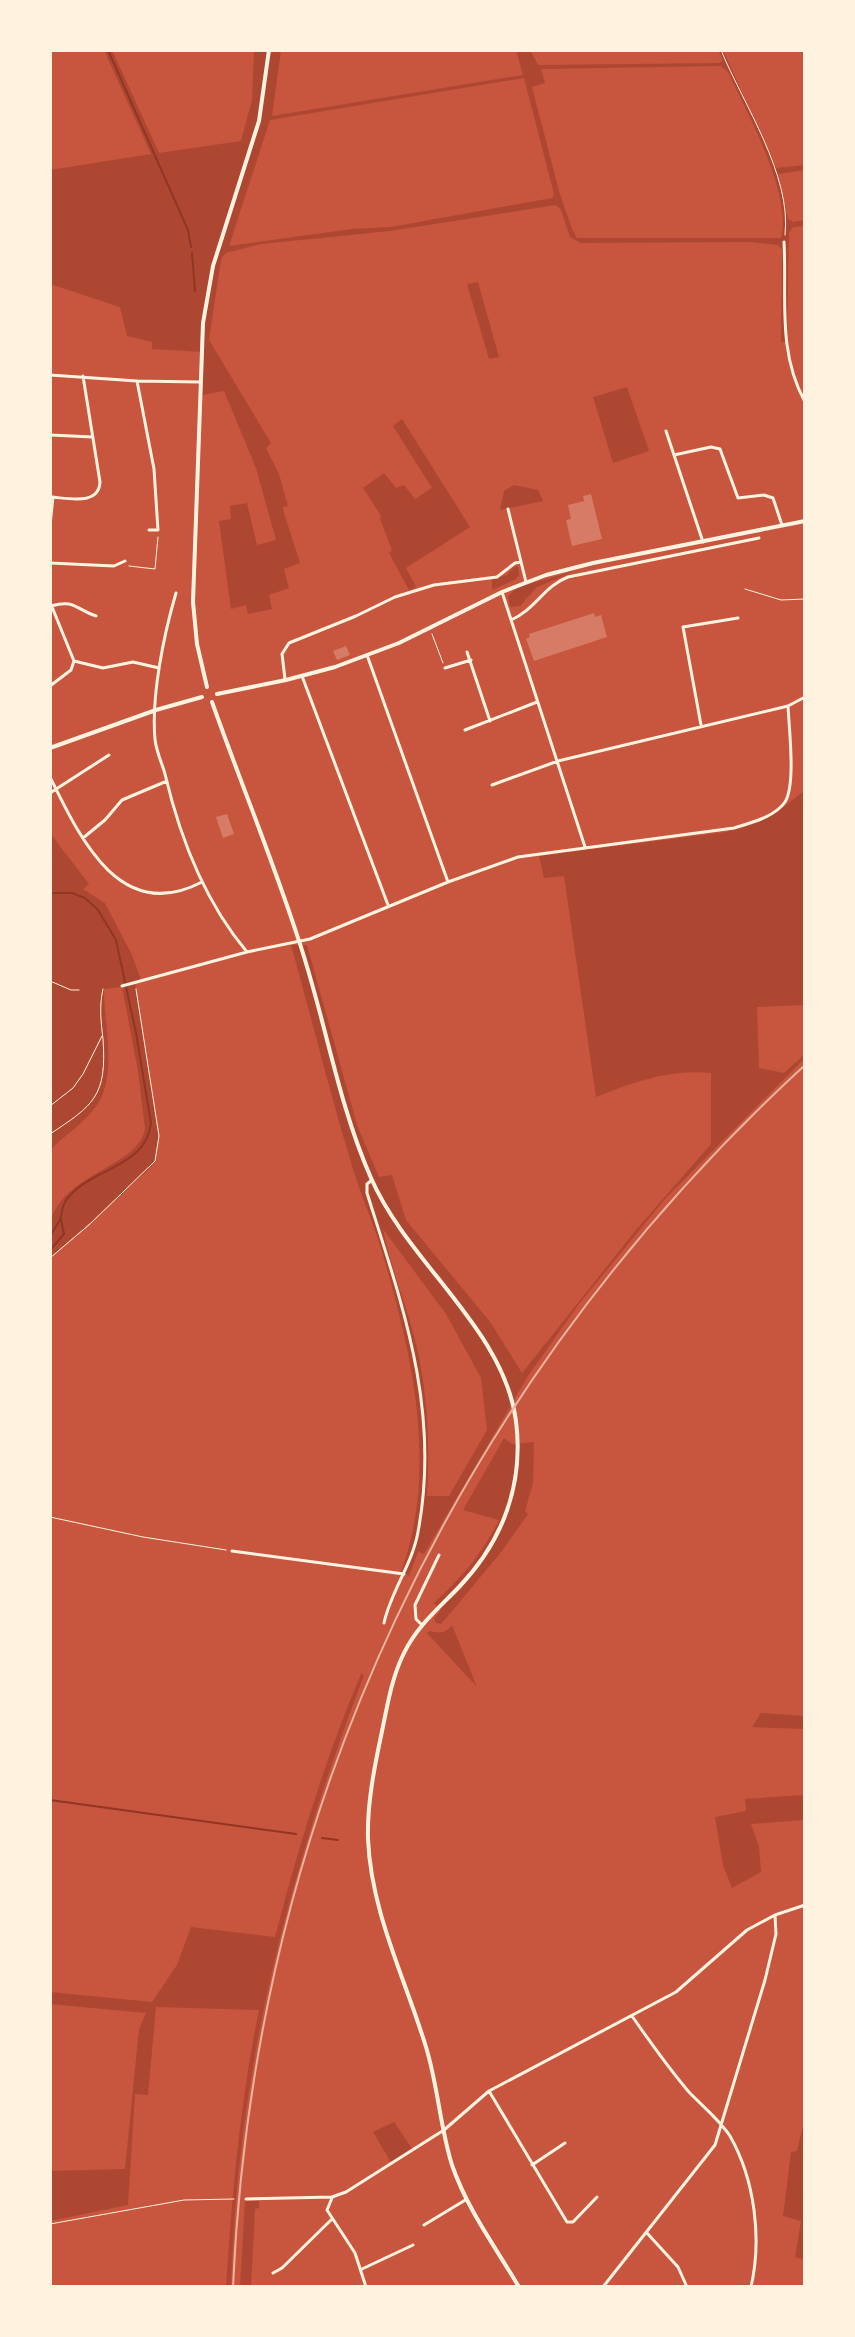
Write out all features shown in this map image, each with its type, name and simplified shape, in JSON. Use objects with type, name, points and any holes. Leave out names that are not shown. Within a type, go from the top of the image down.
[{"type":"main road","points":[[207,687],[197,644],[193,602],[201,341],[213,266],[259,121],[269,50]]},
{"type":"main road","points":[[212,702],[217,694],[302,676],[367,654],[526,582],[593,563],[734,539],[805,521]]},
{"type":"main road","points":[[207,687],[217,694]]},
{"type":"main road","points":[[207,687],[202,691],[202,697],[212,702]]},
{"type":"main road","points":[[50,748],[202,697]]},
{"type":"main road","points":[[212,702],[299,940],[353,1131],[372,1180],[400,1232],[481,1336],[506,1381],[515,1415],[518,1444],[516,1477],[504,1521],[476,1568],[422,1625],[402,1657],[391,1691],[374,1772],[368,1837],[380,1909],[429,2058],[453,2166],[467,2199],[519,2287]]},
{"type":"street","points":[[784,242],[785,341],[789,366],[805,402]]},
{"type":"street","points":[[50,375],[199,382]]},
{"type":"street","points":[[50,525],[51,497],[85,499],[99,493],[100,482],[83,376]]},
{"type":"street","points":[[137,381],[154,469],[158,530],[149,530]]},
{"type":"street","points":[[666,431],[703,542]]},
{"type":"street","points":[[50,435],[93,437]]},
{"type":"street","points":[[674,455],[711,447],[720,449],[738,498],[764,495],[773,498],[782,525]]},
{"type":"street","points":[[508,509],[526,582]]},
{"type":"street","points":[[511,620],[531,609],[555,582],[568,577],[734,539],[759,538]]},
{"type":"street","points":[[50,563],[114,566],[125,561]]},
{"type":"street","points":[[286,680],[282,654],[289,643],[395,597],[434,585],[497,577],[521,562]]},
{"type":"street","points":[[502,592],[585,847]]},
{"type":"street","points":[[176,593],[160,669],[155,745],[189,852],[202,882],[217,912],[247,952]]},
{"type":"street","points":[[50,686],[71,670],[74,661],[51,604],[74,603],[86,613],[96,616]]},
{"type":"street","points":[[701,725],[683,627],[738,618]]},
{"type":"street","points":[[467,652],[490,721]]},
{"type":"street","points":[[367,654],[448,882]]},
{"type":"street","points":[[445,668],[471,660]]},
{"type":"street","points":[[74,661],[103,668],[133,662],[160,669]]},
{"type":"street","points":[[302,676],[389,906]]},
{"type":"street","points":[[492,785],[558,761],[788,706],[805,697]]},
{"type":"street","points":[[465,730],[537,702]]},
{"type":"street","points":[[122,986],[247,952],[310,939],[448,882],[518,857],[734,828],[774,811],[786,801],[788,706]]},
{"type":"street","points":[[50,793],[109,755]]},
{"type":"street","points":[[50,777],[83,838],[107,869],[137,890],[168,895],[184,892],[202,882]]},
{"type":"street","points":[[83,838],[105,820],[122,800],[167,781]]},
{"type":"street","points":[[372,1180],[367,1184],[367,1193],[405,1321],[420,1380],[425,1416],[422,1507],[413,1555],[384,1623]]},
{"type":"street","points":[[232,1551],[404,1574]]},
{"type":"street","points":[[422,1625],[416,1619],[415,1605],[439,1555]]},
{"type":"street","points":[[246,2199],[332,2197],[369,2179],[444,2130],[489,2091],[676,1992],[747,1930],[775,1915],[805,1905]]},
{"type":"street","points":[[603,2287],[715,2145],[765,1980],[776,1934],[775,1915]]},
{"type":"street","points":[[632,2016],[668,2066],[732,2139],[746,2177],[756,2225],[751,2287]]},
{"type":"street","points":[[489,2091],[570,2224],[597,2197]]},
{"type":"street","points":[[532,2165],[565,2143]]},
{"type":"street","points":[[332,2197],[327,2210],[362,2269],[366,2287]]},
{"type":"street","points":[[424,2225],[467,2199]]},
{"type":"street","points":[[273,2273],[331,2220]]},
{"type":"street","points":[[647,2232],[678,2267],[687,2287]]},
{"type":"street","points":[[362,2269],[413,2245]]},
{"type":"street","points":[[280,2269],[285,2275]]},
{"type":"lane","points":[[745,589],[781,600],[805,599]]},
{"type":"lane","points":[[50,2224],[184,2200],[234,2199]]},
{"type":"path","points":[[721,50],[775,171],[786,224],[784,242]]},
{"type":"path","points":[[125,561],[129,566],[155,569],[158,530]]},
{"type":"path","points":[[429,628],[445,668]]},
{"type":"path","points":[[50,981],[79,990]]},
{"type":"path","points":[[50,1258],[155,1161],[159,1148],[135,983]]},
{"type":"path","points":[[50,1134],[94,1101],[103,1065],[100,1002],[103,989]]},
{"type":"path","points":[[50,1106],[73,1088],[103,1036]]},
{"type":"path","points":[[50,1517],[143,1537],[232,1551]]},
{"type":"shaded area","points":[[104,50],[112,50],[159,153],[241,141],[252,100],[254,50],[281,50],[272,116],[523,75],[516,50],[530,50],[538,65],[720,63],[723,60],[718,50],[723,50],[776,168],[805,165],[805,170],[778,174],[788,219],[793,222],[805,220],[805,226],[793,227],[789,233],[787,341],[781,342],[782,250],[778,245],[749,242],[581,243],[570,237],[561,210],[556,205],[390,231],[261,244],[226,253],[220,266],[209,340],[271,443],[266,448],[279,474],[288,506],[283,507],[284,513],[300,563],[284,569],[289,588],[269,595],[272,609],[248,614],[246,605],[231,609],[219,521],[231,519],[230,506],[247,503],[257,545],[276,540],[256,468],[224,391],[202,395],[204,352],[152,349],[152,342],[127,336],[120,307],[50,284],[50,170],[151,154]],"holes":[[[721,66],[728,72],[766,154],[780,199],[783,220],[781,238],[577,238],[559,191],[532,87],[545,83],[541,69]],[[524,78],[554,194],[552,198],[391,227],[352,229],[229,246],[270,120]]]},
{"type":"shaded area","points":[[478,282],[499,357],[489,359],[467,284]]},
{"type":"shaded area","points":[[627,387],[649,451],[613,463],[593,397]]},
{"type":"shaded area","points":[[402,419],[470,527],[406,568],[416,587],[409,590],[389,553],[392,550],[381,516],[363,488],[384,473],[396,488],[404,485],[415,499],[432,488],[393,426]]},
{"type":"shaded area","points":[[514,485],[538,490],[543,501],[500,510],[504,491]]},
{"type":"shaded area","points":[[518,566],[516,579],[492,590],[492,579],[507,575]]},
{"type":"shaded area","points":[[575,571],[537,587],[520,606],[510,607],[508,596],[518,587]]},
{"type":"shaded area","points":[[805,790],[805,1005],[757,1007],[759,1068],[784,1073],[805,1054],[805,1058],[664,1200],[579,1304],[528,1376],[424,1554],[418,1552],[409,1576],[401,1572],[412,1532],[418,1492],[420,1451],[411,1369],[392,1288],[356,1179],[291,945],[307,945],[357,1125],[379,1177],[392,1175],[406,1220],[491,1323],[522,1373],[636,1230],[711,1144],[711,1073],[681,1073],[652,1078],[596,1097],[564,876],[544,878],[539,856],[725,832],[760,821]],"holes":[[[383,1229],[446,1314],[481,1378],[487,1430],[449,1496],[427,1496],[424,1385],[413,1333]]]},
{"type":"shaded area","points":[[50,833],[89,884],[83,889],[105,903],[140,977],[141,981],[135,983],[159,1136],[155,1161],[148,1170],[50,1258],[50,1224],[59,1204],[85,1180],[129,1152],[140,1142],[145,1129],[122,987],[104,989],[108,1071],[102,1096],[86,1118],[50,1150]]},
{"type":"shaded area","points":[[504,1438],[512,1444],[534,1442],[533,1483],[525,1511],[528,1514],[453,1610],[441,1624],[436,1623],[434,1619],[441,1610],[434,1603],[471,1564],[499,1520],[463,1510]]},
{"type":"shaded area","points":[[452,1625],[477,1687],[427,1633],[445,1631]]},
{"type":"shaded area","points":[[361,1674],[364,1675],[312,1826],[271,1975],[244,2128],[231,2287],[226,2287],[234,2183],[259,2010],[156,2007],[148,2095],[135,2094],[128,2205],[50,2221],[50,2171],[125,2169],[139,2029],[146,2013],[50,2004],[50,1992],[152,2002],[177,1965],[191,1927],[275,1937],[313,1804]]},
{"type":"shaded area","points":[[761,1713],[805,1716],[805,1729],[752,1727]]},
{"type":"shaded area","points":[[802,1795],[805,1820],[751,1824],[759,1846],[761,1872],[732,1888],[723,1865],[715,1817],[746,1811],[745,1799]]},
{"type":"shaded area","points":[[805,2118],[805,2260],[795,2257],[801,2221],[783,2216],[791,2152],[797,2151]]},
{"type":"shaded area","points":[[394,2122],[413,2150],[392,2164],[373,2132]]},
{"type":"shaded area","points":[[245,2201],[259,2201],[259,2208],[255,2209],[251,2287],[240,2287]]},
{"type":"building","points":[[591,494],[602,539],[572,546],[566,520],[571,519],[568,505],[584,501],[583,496]]},
{"type":"building","points":[[594,613],[595,617],[601,615],[607,637],[534,661],[526,639],[530,637],[529,634]]},
{"type":"building","points":[[346,646],[350,655],[337,660],[333,651]]},
{"type":"building","points":[[227,814],[234,834],[223,838],[216,817]]},
{"type":"waterway","points":[[108,50],[188,230],[191,247]]},
{"type":"waterway","points":[[192,253],[195,291]]},
{"type":"waterway","points":[[50,893],[72,893],[85,898],[98,910],[116,940],[151,1123],[147,1138],[139,1150],[75,1190],[65,1202],[60,1220],[50,1236]]},
{"type":"waterway","points":[[50,1250],[64,1234],[61,1219]]},
{"type":"waterway","points":[[50,1800],[296,1834]]},
{"type":"waterway","points":[[322,1838],[338,1840]]},
{"type":"railway","points":[[233,2287],[249,2111],[282,1941],[331,1777],[396,1619],[476,1468],[571,1325],[681,1190],[805,1065]]}]
